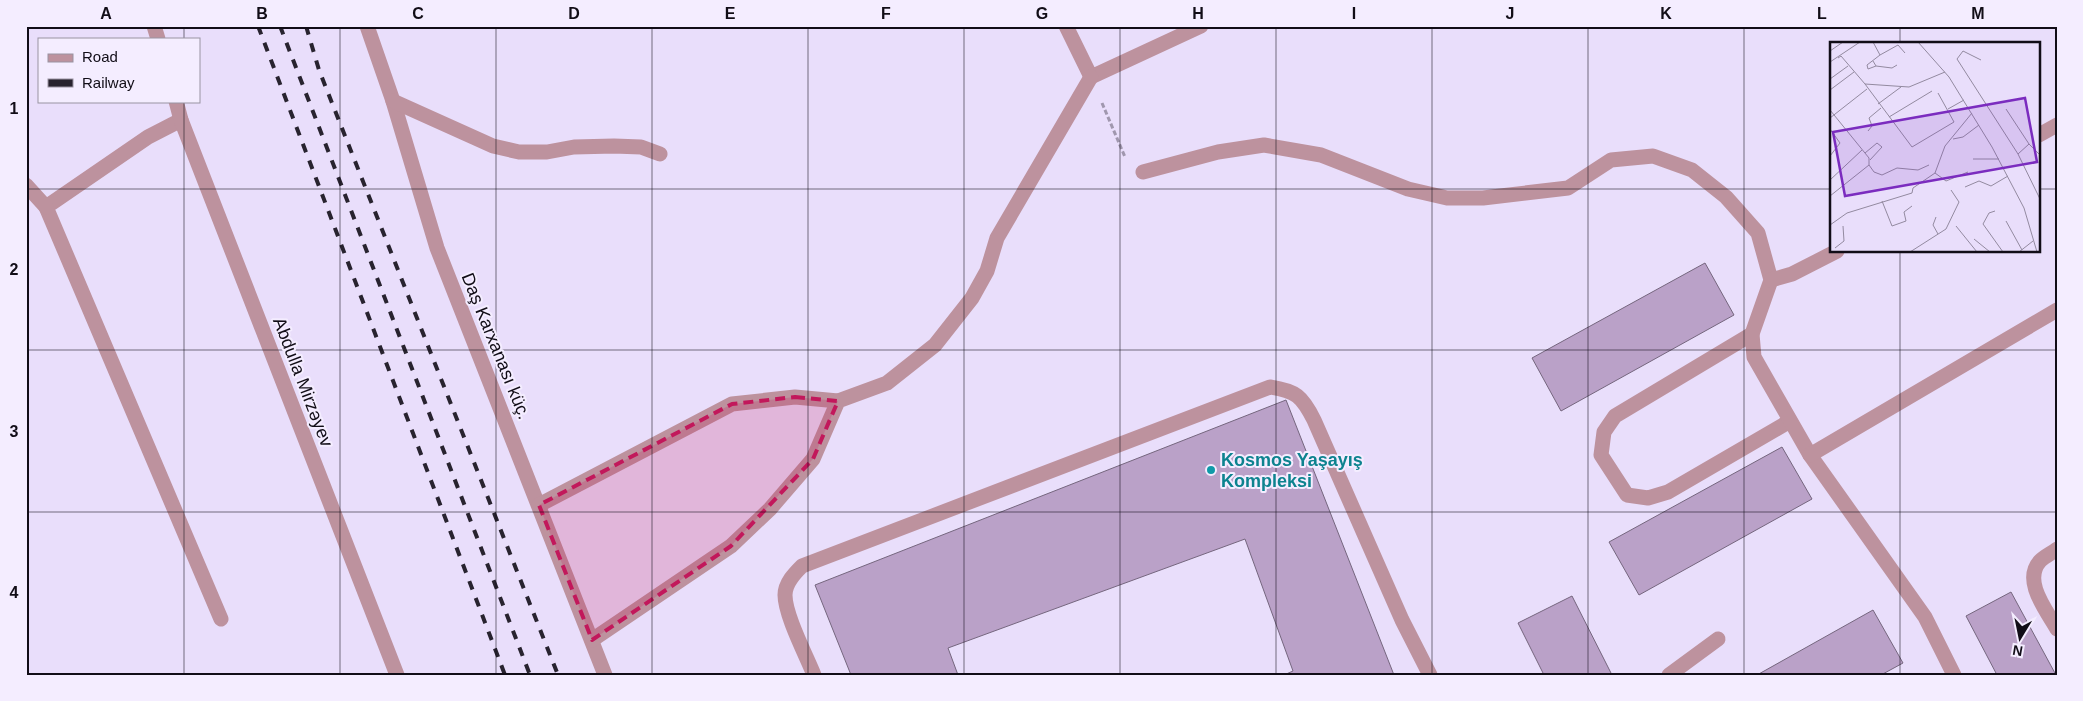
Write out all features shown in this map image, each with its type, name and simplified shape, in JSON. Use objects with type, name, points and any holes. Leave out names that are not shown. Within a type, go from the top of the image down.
[{"type":"street","points":[[154,26],[158,38]]},
{"type":"street","name":"Daş Karxanası küç.","points":[[367,26],[393,101],[438,248],[605,675]]},
{"type":"street","points":[[1066,26],[1091,77]]},
{"type":"street","points":[[539,506],[732,404],[795,397],[838,401],[886,383],[935,345],[972,298],[987,271],[997,238],[1091,77],[1201,26]]},
{"type":"street","points":[[393,101],[493,146],[519,152],[547,152],[574,147],[614,146],[641,147],[660,154]]},
{"type":"street","name":"Abdulla Mirzəyev","points":[[176,102],[181,120],[396,675]]},
{"type":"street","points":[[46,207],[148,137],[181,120]]},
{"type":"street","points":[[2040,134],[2057,125]]},
{"type":"street","points":[[1143,172],[1218,152],[1264,145],[1321,155],[1408,189],[1447,198],[1483,198],[1568,188],[1611,160],[1653,156],[1692,170],[1726,198],[1758,234],[1771,280],[1752,334],[1754,357],[1810,454],[1925,617],[1954,675]]},
{"type":"street","points":[[26,185],[46,207],[221,619]]},
{"type":"street","points":[[1771,280],[1792,274],[1835,252]]},
{"type":"street","points":[[1810,454],[2057,310]]},
{"type":"street","points":[[1752,334],[1615,416],[1604,432],[1601,454],[1627,495],[1648,498],[1668,492],[1790,421]]},
{"type":"street","points":[[814,675],[788,613],[785,594],[792,576],[802,566],[1270,387],[1287,390],[1304,401],[1402,620],[1430,675]]},
{"type":"street","points":[[592,640],[731,546],[764,515],[813,459],[838,401]]},
{"type":"street","points":[[2057,549],[2040,561],[2034,572],[2034,586],[2057,630]]},
{"type":"street","points":[[1669,675],[1718,638]]},
{"type":"path","points":[[1091,77],[1127,162],[1143,172]]},
{"type":"highlighted area","points":[[795,397],[838,401],[813,459],[731,546],[592,640],[539,505],[732,404]]},
{"type":"building","points":[[1705,263],[1734,315],[1561,411],[1532,358]]},
{"type":"building","name":"Kosmos Yaşayış Kompleksi","points":[[1286,400],[1394,675],[1284,675],[1293,671],[1245,539],[948,648],[958,675],[851,675],[815,585]]},
{"type":"building","points":[[1782,447],[1812,499],[1639,595],[1609,542]]},
{"type":"building","points":[[2011,592],[2056,675],[1997,675],[1966,616]]},
{"type":"building","points":[[1572,596],[1612,675],[1544,675],[1518,623]]},
{"type":"building","points":[[1873,610],[1903,663],[1881,675],[1757,675]]},
{"type":"railway","points":[[258,26],[505,675]]},
{"type":"railway","points":[[280,26],[530,675]]},
{"type":"railway","points":[[306,26],[319,70],[558,675]]},
{"type":"place","name":"Kosmos Yaşayış Kompleksi","points":[[1211,470]]}]
